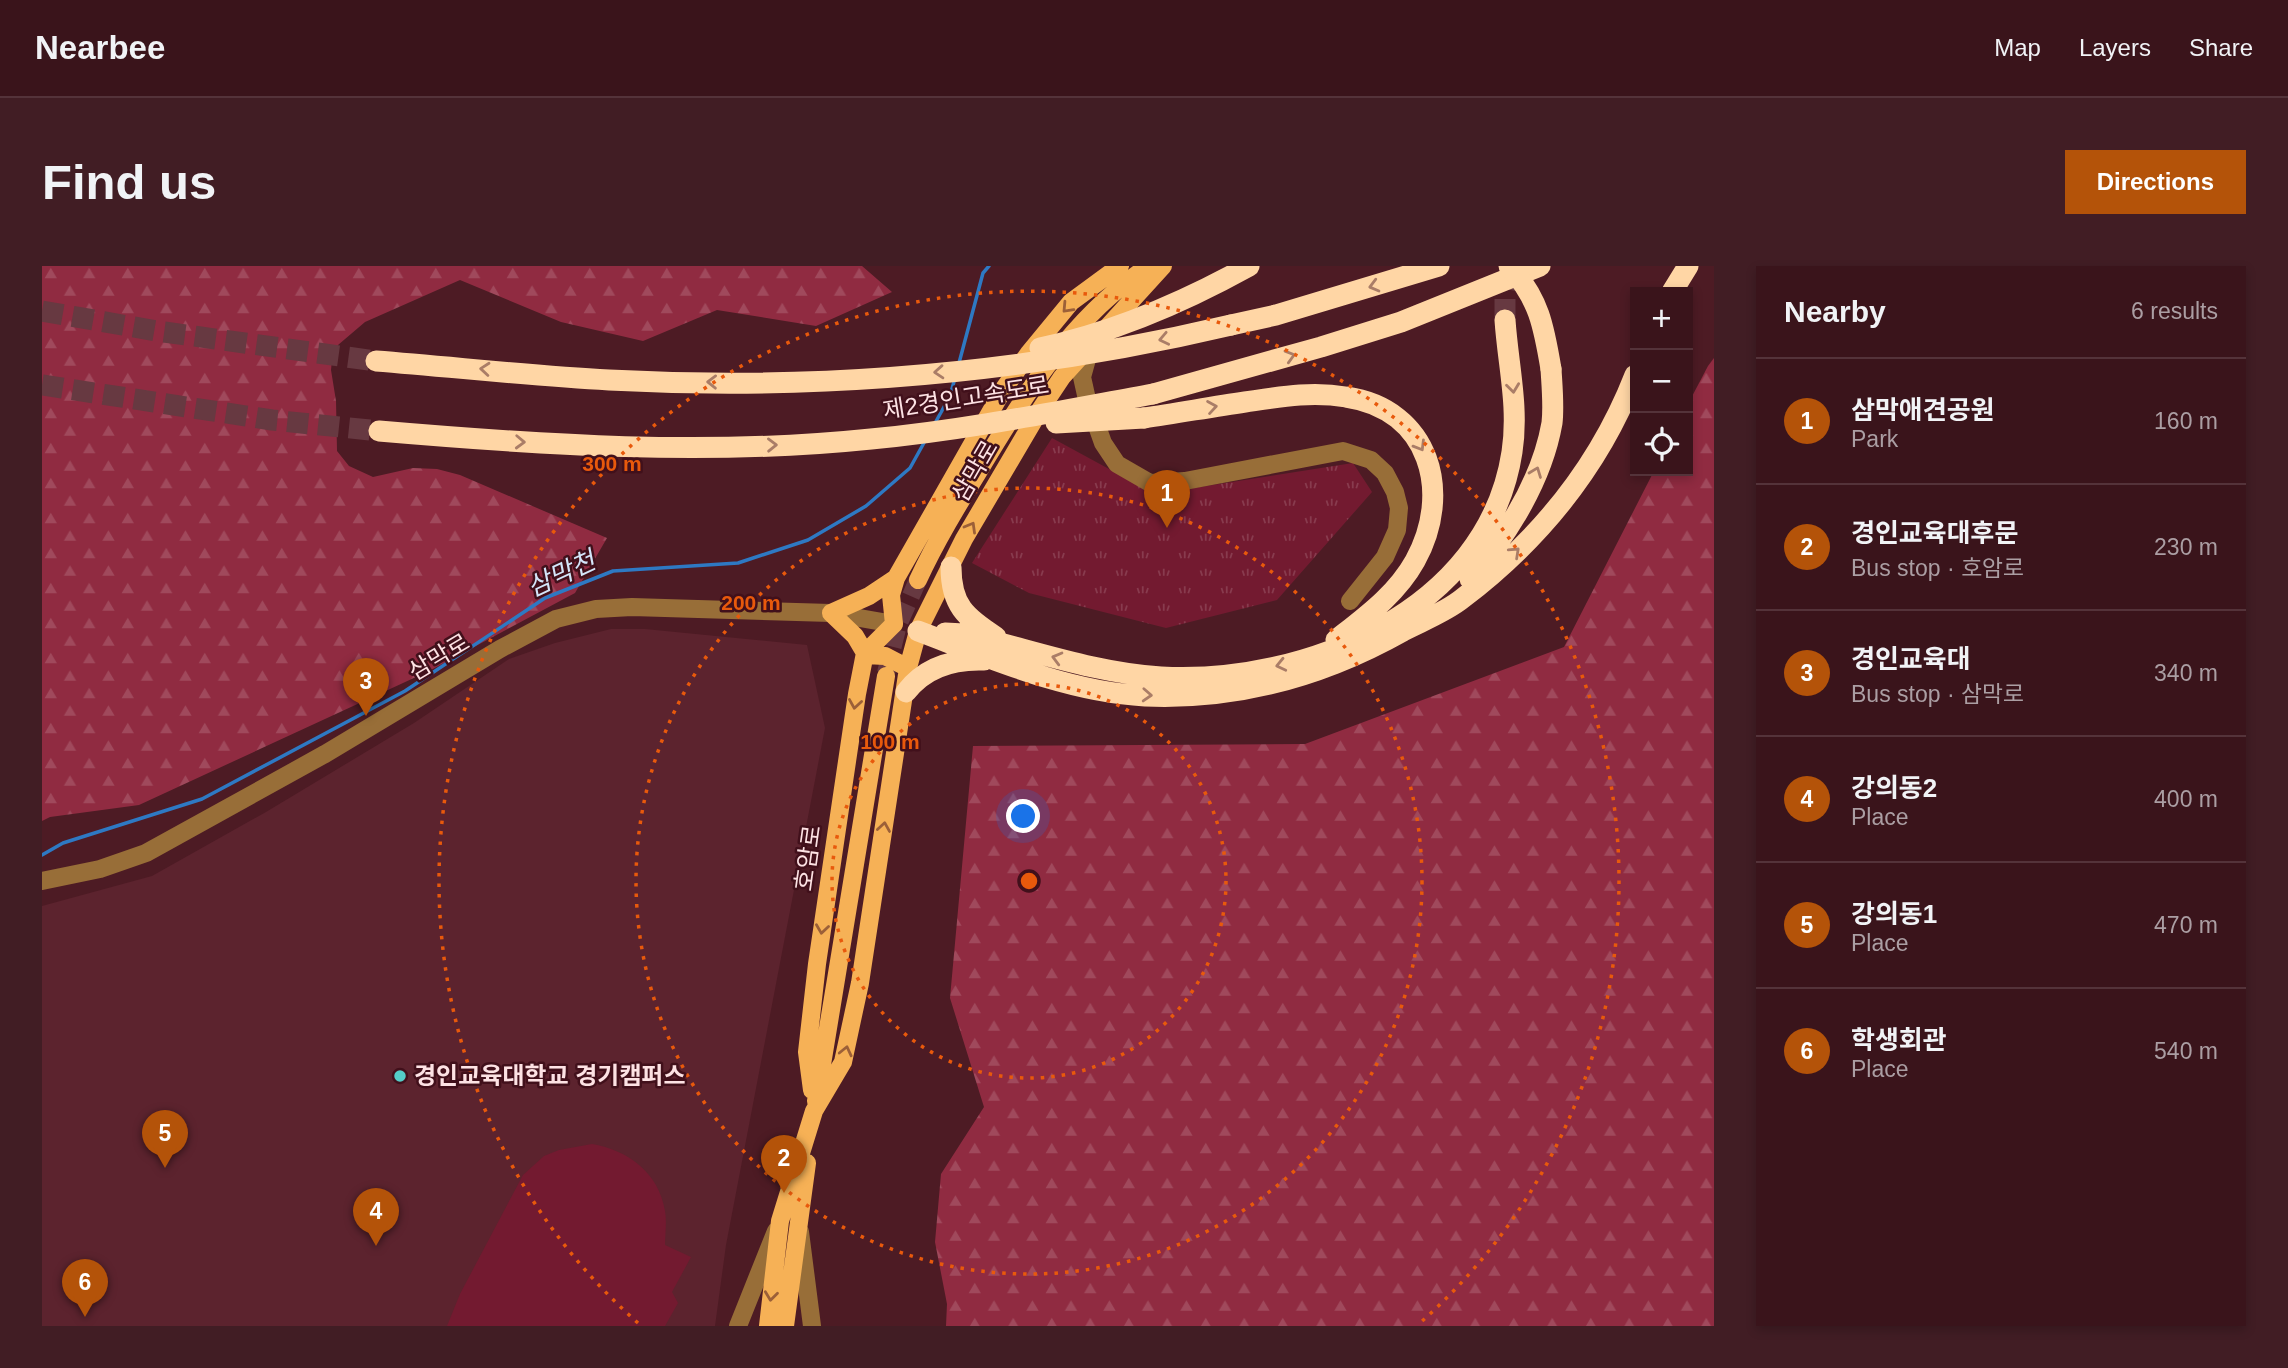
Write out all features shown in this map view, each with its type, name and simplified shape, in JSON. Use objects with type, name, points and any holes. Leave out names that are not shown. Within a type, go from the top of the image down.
[{"type":"highway","points":[[976,370],[1015,354],[1072,340],[1126,322],[1209,288],[1249,266]]},
{"type":"highway","name":"제2경인고속도로","points":[[376,361],[609,380],[687,382],[806,381],[976,370],[1143,344],[1276,315],[1439,266]]},
{"type":"highway","points":[[1421,621],[1452,598],[1502,538],[1525,497],[1552,422],[1551,369],[1545,330],[1527,289],[1508,266]]},
{"type":"highway","name":"제2경인고속도로","points":[[379,431],[497,441],[693,446],[869,440],[960,429],[1153,394],[1321,348],[1401,322],[1540,266]]},
{"type":"highway","points":[[1675,287],[1688,266]]},
{"type":"highway","points":[[905,692],[920,676],[951,663],[1006,654],[1129,674],[1192,678],[1255,671],[1290,663],[1364,637],[1393,621],[1434,593],[1473,549],[1504,486],[1512,455],[1516,408],[1505,320]]},
{"type":"highway","points":[[918,631],[964,634],[1006,654],[1042,676],[1111,692],[1145,696],[1221,694],[1274,685],[1334,666],[1364,653],[1461,600],[1523,545],[1582,476],[1604,442],[1630,386]]},
{"type":"highway","points":[[960,429],[1144,418],[1312,394],[1364,401],[1394,416],[1413,435],[1427,457],[1434,494],[1430,522],[1421,548],[1405,577],[1361,621],[1321,652]]},
{"type":"highway","points":[[951,567],[951,585],[959,607],[1006,654]]},
{"type":"main road","name":"삼막로","points":[[1120,266],[1071,302],[1003,390],[896,578],[891,595],[894,624],[918,631],[964,539],[1062,377],[1163,266]]},
{"type":"main road","name":"삼막로","points":[[918,580],[1021,400],[1045,365],[1087,316],[1149,266]]},
{"type":"main road","points":[[906,557],[911,579],[923,591],[938,593]]},
{"type":"main road","points":[[865,654],[855,636],[831,613],[869,596],[896,578]]},
{"type":"main road","points":[[865,654],[894,624]]},
{"type":"main road","name":"호암로","points":[[768,1326],[780,1221],[814,1111],[843,1062],[860,983],[908,668],[918,631]]},
{"type":"main road","points":[[865,654],[885,656],[908,668]]},
{"type":"main road","name":"호암로","points":[[814,1111],[807,1052],[819,951],[865,654]]},
{"type":"main road","name":"호암로","points":[[785,1326],[814,1111],[886,676]]},
{"type":"street","points":[[1098,337],[1082,377],[1103,443],[1117,464],[1150,482],[1185,481],[1343,451],[1371,460],[1385,473],[1395,492],[1399,508],[1397,530],[1385,557],[1350,601]]},
{"type":"street","name":"삼막로","points":[[42,881],[100,869],[146,853],[325,754],[500,649],[556,619],[596,609],[632,607],[831,613],[894,624]]},
{"type":"street","points":[[737,1326],[780,1221]]},
{"type":"street","points":[[799,1222],[812,1326]]},
{"type":"shaded area","name":"경인교육대학교 경기캠퍼스","points":[[611,629],[645,629],[807,645],[825,728],[726,1245],[715,1326],[42,1326],[42,906],[152,876],[266,812],[414,723],[509,659],[555,643]]},
{"type":"green space","points":[[42,266],[862,266],[892,292],[816,326],[717,310],[643,341],[561,322],[460,280],[365,322],[338,345],[332,359],[337,451],[349,466],[373,477],[413,468],[437,469],[460,475],[607,538],[575,593],[429,671],[139,805],[50,817],[42,821]]},
{"type":"green space","points":[[1714,358],[1714,1326],[946,1326],[947,1304],[935,1242],[941,1174],[984,1107],[950,998],[973,746],[1305,744],[1564,647],[1651,476],[1693,476],[1693,394]]},
{"type":"green space","points":[[1052,438],[1155,494],[1353,463],[1372,492],[1277,600],[1166,628],[1029,593],[972,563]]},
{"type":"green space","points":[[592,1144],[618,1152],[649,1175],[662,1197],[666,1224],[665,1245],[691,1257],[672,1292],[678,1303],[665,1326],[447,1326],[460,1294],[523,1175],[544,1156],[559,1150]]},
{"type":"waterway","name":"삼막천","points":[[959,363],[983,273],[989,266]]},
{"type":"waterway","name":"삼막천","points":[[934,425],[950,396],[955,378]]},
{"type":"waterway","name":"삼막천","points":[[42,855],[63,843],[202,799],[405,691],[545,598],[613,571],[738,563],[808,540],[866,506],[910,468],[925,441]]},
{"type":"tunnel","points":[[1505,320],[1505,296],[1511,266]]},
{"type":"tunnel","points":[[42,311],[157,331],[376,361]]},
{"type":"tunnel","points":[[42,385],[272,420],[379,431]]},
{"type":"tunnel","points":[[886,673],[898,625],[918,580]]},
{"type":"place","name":"삼막애견공원","points":[[1167,528]]},
{"type":"place","name":"경인교육대","points":[[366,716]]},
{"type":"place","name":"경인교육대학교 경기캠퍼스","points":[[400,1076]]},
{"type":"place","name":"강의동1","points":[[165,1168]]},
{"type":"place","name":"경인교육대후문","points":[[784,1193]]},
{"type":"place","name":"강의동2","points":[[376,1246]]},
{"type":"place","name":"학생회관","points":[[85,1317]]}]
